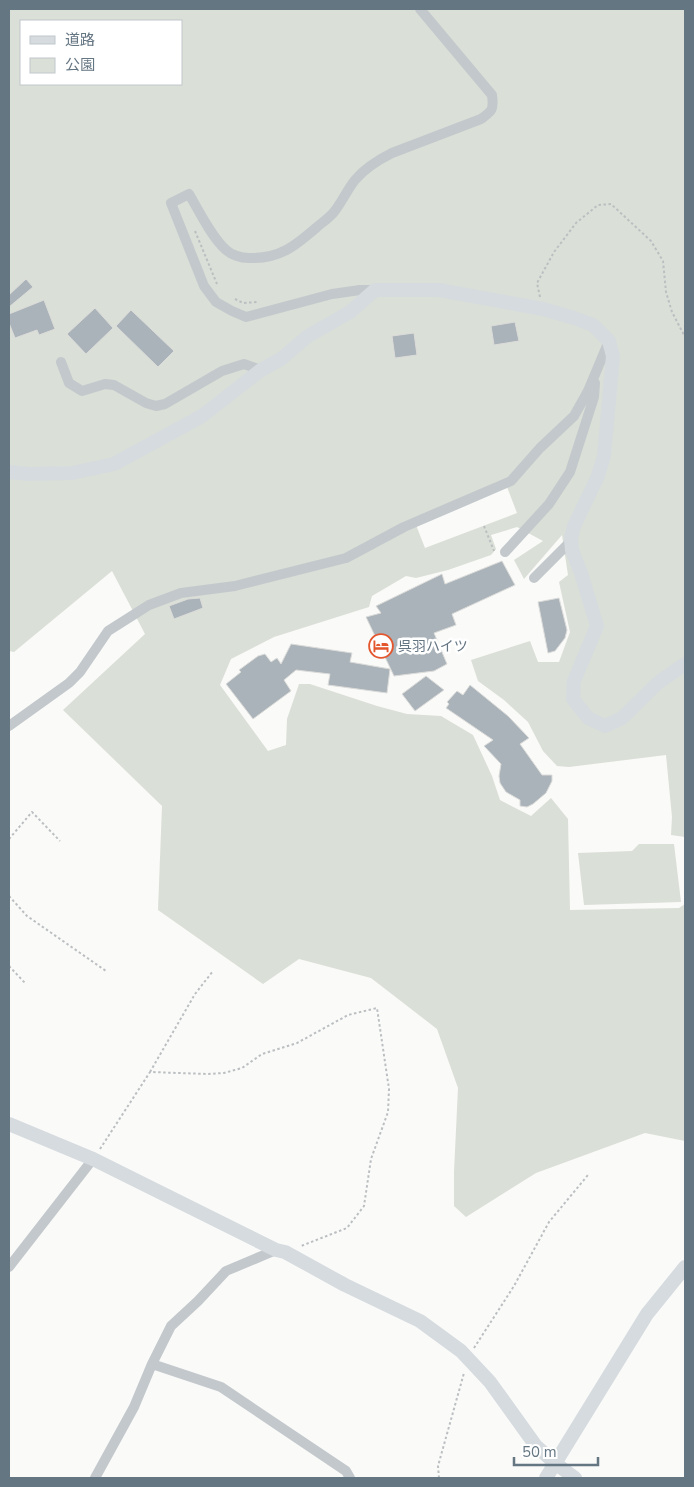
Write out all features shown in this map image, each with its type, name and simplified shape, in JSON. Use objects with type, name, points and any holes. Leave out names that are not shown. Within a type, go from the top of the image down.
[{"type":"street","points":[[420,9],[492,95],[493,105],[491,112],[481,119],[381,158],[355,180],[332,214],[297,243],[270,258],[244,258],[232,254],[224,248],[213,234],[189,194],[171,203],[204,286],[216,302],[246,317],[332,294],[360,290],[439,290],[543,309],[593,325],[609,341],[613,356],[613,366],[604,456],[598,476],[574,526],[571,541],[572,550],[597,626],[574,681],[572,700],[588,718],[605,726],[622,718],[660,682],[685,664]]},
{"type":"street","points":[[9,472],[29,474],[72,473],[114,464],[202,416],[261,370],[282,359],[308,336],[350,312],[375,290]]},
{"type":"street","points":[[9,726],[69,683],[80,672],[108,630],[149,604],[181,594],[235,586],[346,558],[404,527],[511,481],[540,448],[574,416],[588,391],[609,341]]},
{"type":"street","points":[[61,362],[69,382],[82,391],[105,384],[114,385],[146,403],[156,406],[165,404],[222,371],[244,364],[261,370]]},
{"type":"street","points":[[500,554],[549,504],[570,472],[594,397],[596,372]]},
{"type":"street","points":[[534,578],[571,541]]},
{"type":"street","points":[[9,1124],[93,1159],[420,1321],[442,1336],[468,1358],[490,1382],[536,1446],[575,1478]]},
{"type":"street","points":[[9,1267],[93,1159]]},
{"type":"street","points":[[95,1478],[134,1406],[171,1326],[226,1271],[281,1251]]},
{"type":"street","points":[[546,1478],[647,1314],[685,1267]]},
{"type":"street","points":[[152,1364],[221,1387],[346,1471],[350,1478]]},
{"type":"path","points":[[543,309],[537,283],[554,252],[576,223],[598,205],[611,204],[651,241],[663,261],[666,292],[672,312],[685,337]]},
{"type":"path","points":[[192,226],[219,289]]},
{"type":"path","points":[[235,300],[243,303],[261,302]]},
{"type":"path","points":[[484,526],[500,554]]},
{"type":"path","points":[[9,839],[32,812],[60,841]]},
{"type":"path","points":[[9,896],[27,916],[106,971]]},
{"type":"path","points":[[9,966],[25,983]]},
{"type":"path","points":[[93,1159],[213,970]]},
{"type":"path","points":[[150,1072],[208,1074],[224,1073],[242,1068],[262,1054],[297,1042],[348,1016],[377,1008],[389,1089],[388,1112],[371,1159],[364,1206],[347,1228],[281,1251]]},
{"type":"path","points":[[439,1478],[438,1466],[468,1358],[514,1286],[549,1222],[588,1175]]},
{"type":"green space","points":[[9,9],[685,9],[685,837],[671,835],[672,817],[666,755],[569,767],[557,766],[543,751],[528,722],[504,700],[478,681],[471,660],[530,641],[538,662],[559,662],[570,632],[559,582],[568,575],[562,535],[524,579],[514,560],[543,541],[517,527],[491,535],[496,549],[491,555],[448,570],[416,578],[406,576],[372,596],[369,607],[274,637],[231,659],[220,685],[268,751],[286,745],[287,719],[299,684],[310,684],[407,714],[441,716],[473,735],[492,776],[500,800],[531,816],[551,798],[568,819],[570,910],[679,908],[685,904],[685,1141],[645,1133],[536,1173],[466,1217],[454,1206],[458,1088],[437,1029],[371,978],[299,959],[263,984],[158,910],[162,806],[63,710],[145,634],[112,571],[14,652],[9,651]],"holes":[[[507,487],[517,513],[425,548],[416,525]]]},
{"type":"green space","points":[[639,844],[674,844],[681,902],[584,905],[578,853],[632,851]]},
{"type":"building","points":[[26,279],[33,287],[9,307],[9,295]]},
{"type":"building","points":[[44,300],[55,329],[39,335],[37,330],[15,338],[9,323],[9,314]]},
{"type":"building","points":[[95,308],[113,328],[86,354],[67,334]]},
{"type":"building","points":[[131,310],[174,351],[158,367],[116,326]]},
{"type":"building","points":[[515,322],[519,341],[494,345],[491,326]]},
{"type":"building","points":[[414,333],[417,355],[395,358],[392,336]]},
{"type":"building","points":[[502,561],[515,585],[452,614],[456,625],[434,633],[447,664],[434,671],[394,676],[366,617],[381,613],[376,606],[442,574],[445,584]]},
{"type":"building","points":[[200,598],[203,608],[174,619],[169,606],[188,599]]},
{"type":"building","points":[[559,598],[567,630],[565,638],[555,651],[548,653],[538,602]]},
{"type":"building","points":[[291,644],[352,653],[350,662],[390,669],[387,693],[328,685],[330,674],[296,670],[284,680],[291,691],[253,719],[226,684],[241,672],[239,670],[258,656],[265,654],[271,662],[277,658],[281,664]]},
{"type":"building","points":[[426,676],[444,690],[415,711],[402,694]]},
{"type":"building","points":[[470,685],[508,716],[529,738],[520,744],[542,775],[552,775],[552,781],[546,793],[527,807],[520,806],[520,800],[506,792],[500,783],[501,764],[484,746],[493,740],[446,708],[449,704],[447,702],[457,691],[463,695]]},
{"type":"place","name":"呉羽ハイツ","points":[[381,646]]}]
